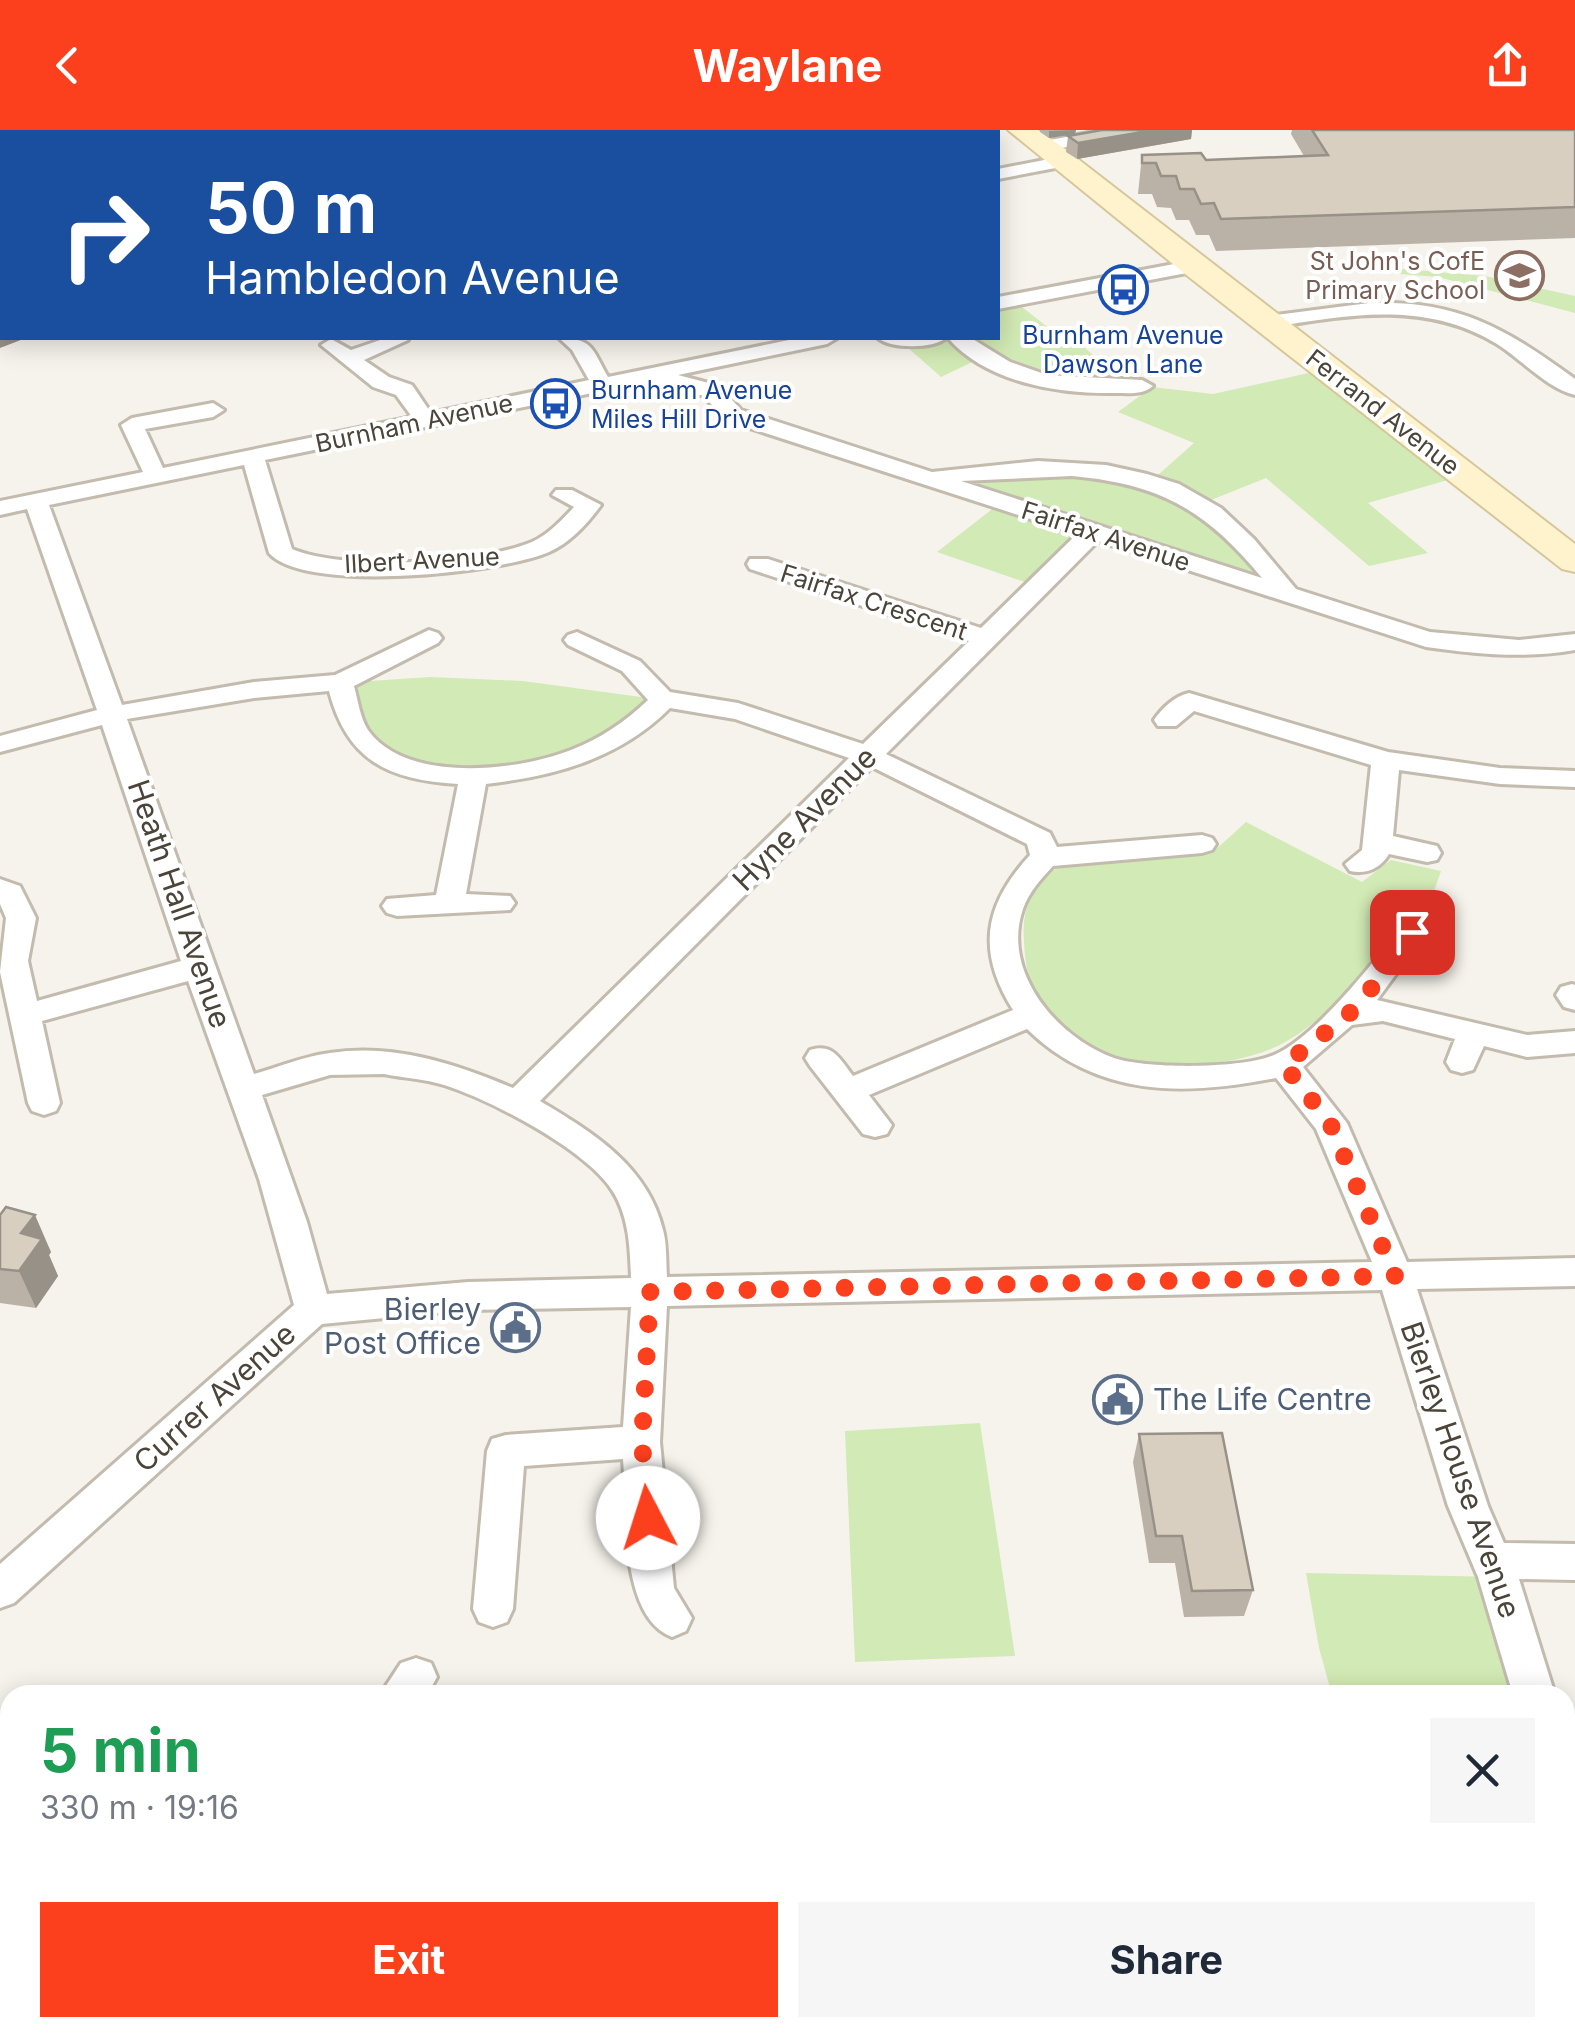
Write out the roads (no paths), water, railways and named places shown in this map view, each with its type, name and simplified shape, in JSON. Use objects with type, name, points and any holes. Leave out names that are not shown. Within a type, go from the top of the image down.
[{"type":"street","points":[[1000,173],[1043,146],[1134,130]]},
{"type":"street","name":"Ferrand Avenue","points":[[1043,146],[1172,246],[1190,267],[1571,553]]},
{"type":"street","points":[[1005,302],[1190,267]]},
{"type":"street","points":[[1000,319],[1013,306],[1005,302]]},
{"type":"street","points":[[1268,322],[1334,311],[1448,314],[1469,321],[1526,354],[1575,389]]},
{"type":"street","points":[[398,340],[339,352],[381,382],[404,390],[426,420]]},
{"type":"street","points":[[572,340],[580,346],[604,386]]},
{"type":"street","name":"Burnham Avenue","points":[[0,508],[818,340]]},
{"type":"street","points":[[961,340],[1014,374],[1053,385],[1104,389],[1142,386]]},
{"type":"street","points":[[712,391],[728,359]]},
{"type":"street","name":"Fairfax Avenue","points":[[655,374],[712,391],[733,415],[1426,639],[1461,645],[1552,647],[1575,642]]},
{"type":"street","points":[[103,432],[213,409]]},
{"type":"street","points":[[132,426],[156,476]]},
{"type":"street","name":"Ilbert Avenue","points":[[253,456],[281,553],[312,565],[383,567],[499,559],[538,548],[560,536],[588,505],[612,497]]},
{"type":"street","name":"Fairfax Avenue","points":[[929,479],[996,470],[1071,468],[1150,482],[1200,504],[1248,545],[1284,592]]},
{"type":"street","points":[[564,495],[588,505]]},
{"type":"street","name":"Heath Hall Avenue","points":[[36,501],[114,711],[199,967],[300,1244],[313,1310]]},
{"type":"street","name":"Hyne Avenue","points":[[518,1103],[1092,533]]},
{"type":"street","name":"Fairfax Crescent","points":[[759,564],[989,639]]},
{"type":"street","points":[[0,744],[114,711],[300,684],[340,683],[429,638]]},
{"type":"street","points":[[577,640],[632,666],[663,700]]},
{"type":"street","points":[[340,683],[355,732],[382,759],[431,774],[473,777],[569,760],[648,716],[663,700],[756,716],[918,774],[1040,839],[1045,857]]},
{"type":"street","points":[[1166,720],[1196,692],[1385,760],[1500,776],[1575,779]]},
{"type":"street","points":[[1385,760],[1386,812],[1369,853],[1427,853]]},
{"type":"street","points":[[449,904],[473,777]]},
{"type":"street","points":[[1202,844],[1045,857],[1021,882],[1003,931],[1008,959],[1031,1016],[1074,1053],[1120,1071],[1169,1077],[1224,1077],[1284,1065],[1348,1015],[1390,967],[1412,932]]},
{"type":"street","points":[[0,889],[10,893],[20,918],[12,961],[44,1103]]},
{"type":"street","points":[[397,906],[500,904]]},
{"type":"street","points":[[26,1015],[199,967]]},
{"type":"street","points":[[1348,1015],[1383,1010],[1468,1048],[1575,1042]]},
{"type":"street","points":[[847,1090],[1031,1016]]},
{"type":"street","points":[[822,1058],[874,1125]]},
{"type":"street","points":[[243,1089],[330,1064],[384,1063],[449,1074],[518,1103],[575,1137],[624,1181],[646,1229],[650,1292],[642,1442],[654,1593],[672,1618]]},
{"type":"street","name":"Bierley House Avenue","points":[[1284,1065],[1330,1123],[1395,1276],[1468,1506],[1492,1561],[1531,1685]]},
{"type":"street","name":"Currer Avenue","points":[[0,1590],[313,1310],[468,1296],[1575,1272]]},
{"type":"street","points":[[493,1610],[496,1450],[642,1442]]},
{"type":"street","points":[[1492,1561],[1575,1562]]},
{"type":"place","name":"St John's CofE Primary School","points":[[1520,275]]},
{"type":"place","name":"Burnham Avenue Dawson Lane","points":[[1123,289]]},
{"type":"place","name":"Burnham Avenue Miles Hill Drive","points":[[556,404]]},
{"type":"place","name":"Bierley Post Office","points":[[516,1327]]},
{"type":"place","name":"The Life Centre","points":[[1118,1400]]}]
